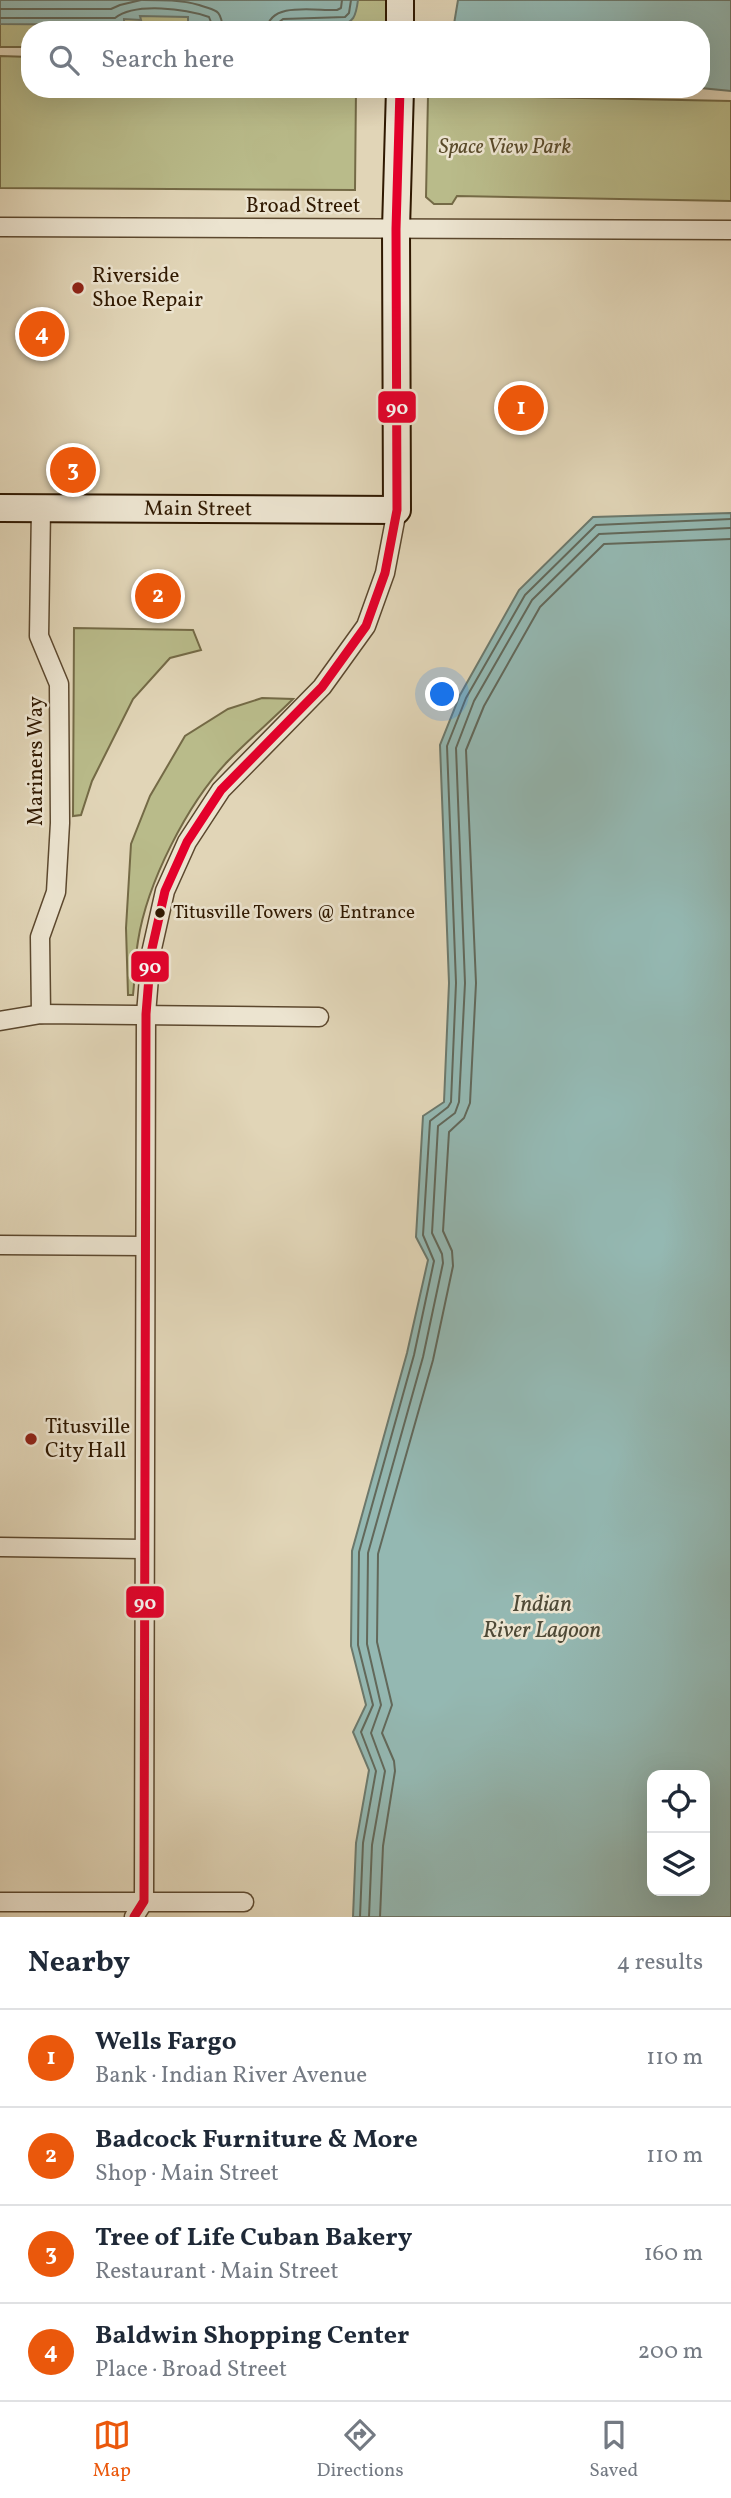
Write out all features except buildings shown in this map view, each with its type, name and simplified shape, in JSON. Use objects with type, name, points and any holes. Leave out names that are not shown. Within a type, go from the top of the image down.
[{"type":"street","points":[[400,0],[400,21]]},
{"type":"street","points":[[139,1909],[144,1549],[146,1014],[151,953],[165,891],[187,842],[221,790],[322,687],[366,626],[385,573],[397,510],[396,229],[400,98]]},
{"type":"street","name":"Broad Street","points":[[0,228],[731,230]]},
{"type":"street","name":"Main Street","points":[[0,508],[397,510]]},
{"type":"street","name":"Mariners Way","points":[[41,509],[39,636],[59,684],[60,822],[56,892],[40,937],[41,1014]]},
{"type":"street","points":[[0,1021],[41,1014],[319,1017]]},
{"type":"street","points":[[0,1245],[145,1246]]},
{"type":"street","points":[[0,1547],[144,1549]]},
{"type":"street","points":[[0,1902],[139,1909],[244,1902]]},
{"type":"green space","points":[[0,0],[393,0],[393,21],[21,21],[21,47],[0,47]]},
{"type":"green space","points":[[0,56],[21,57],[21,98],[356,98],[355,190],[0,188]]},
{"type":"green space","name":"Space View Park","points":[[428,98],[731,101],[731,201],[457,196],[452,204],[434,204],[426,197]]},
{"type":"green space","points":[[74,628],[193,630],[201,650],[170,658],[133,699],[92,781],[81,815],[73,816]]},
{"type":"green space","points":[[262,698],[293,699],[228,761],[198,799],[171,845],[143,918],[133,995],[128,995],[126,928],[131,844],[150,796],[185,736],[228,709]]},
{"type":"water","points":[[0,0],[358,0],[350,21],[188,21],[188,17],[140,16],[141,20],[21,21],[21,24],[0,24]]},
{"type":"water","points":[[458,0],[731,0],[731,91],[710,89],[710,21],[454,21]]},
{"type":"water","name":"Indian River Lagoon","points":[[731,513],[731,1917],[353,1917],[356,1843],[369,1770],[353,1732],[366,1705],[351,1646],[352,1551],[407,1353],[428,1260],[416,1237],[423,1116],[444,1102],[449,983],[440,745],[460,695],[519,590],[593,517]]},
{"type":"transit line","name":"90","points":[[134,1917],[144,1901],[146,1014],[151,953],[165,891],[187,842],[221,790],[322,687],[366,626],[385,573],[397,510],[396,229],[400,98]]},
{"type":"place","name":"Riverside Shoe Repair","points":[[78,288]]},
{"type":"place","name":"Baldwin Shopping Center","points":[[42,334]]},
{"type":"place","name":"Wells Fargo","points":[[521,408]]},
{"type":"place","name":"Tree of Life Cuban Bakery","points":[[73,470]]},
{"type":"place","name":"Badcock Furniture & More","points":[[158,596]]},
{"type":"place","name":"Titusville Towers @ Entrance","points":[[160,913]]},
{"type":"place","name":"Titusville City Hall","points":[[31,1439]]}]
